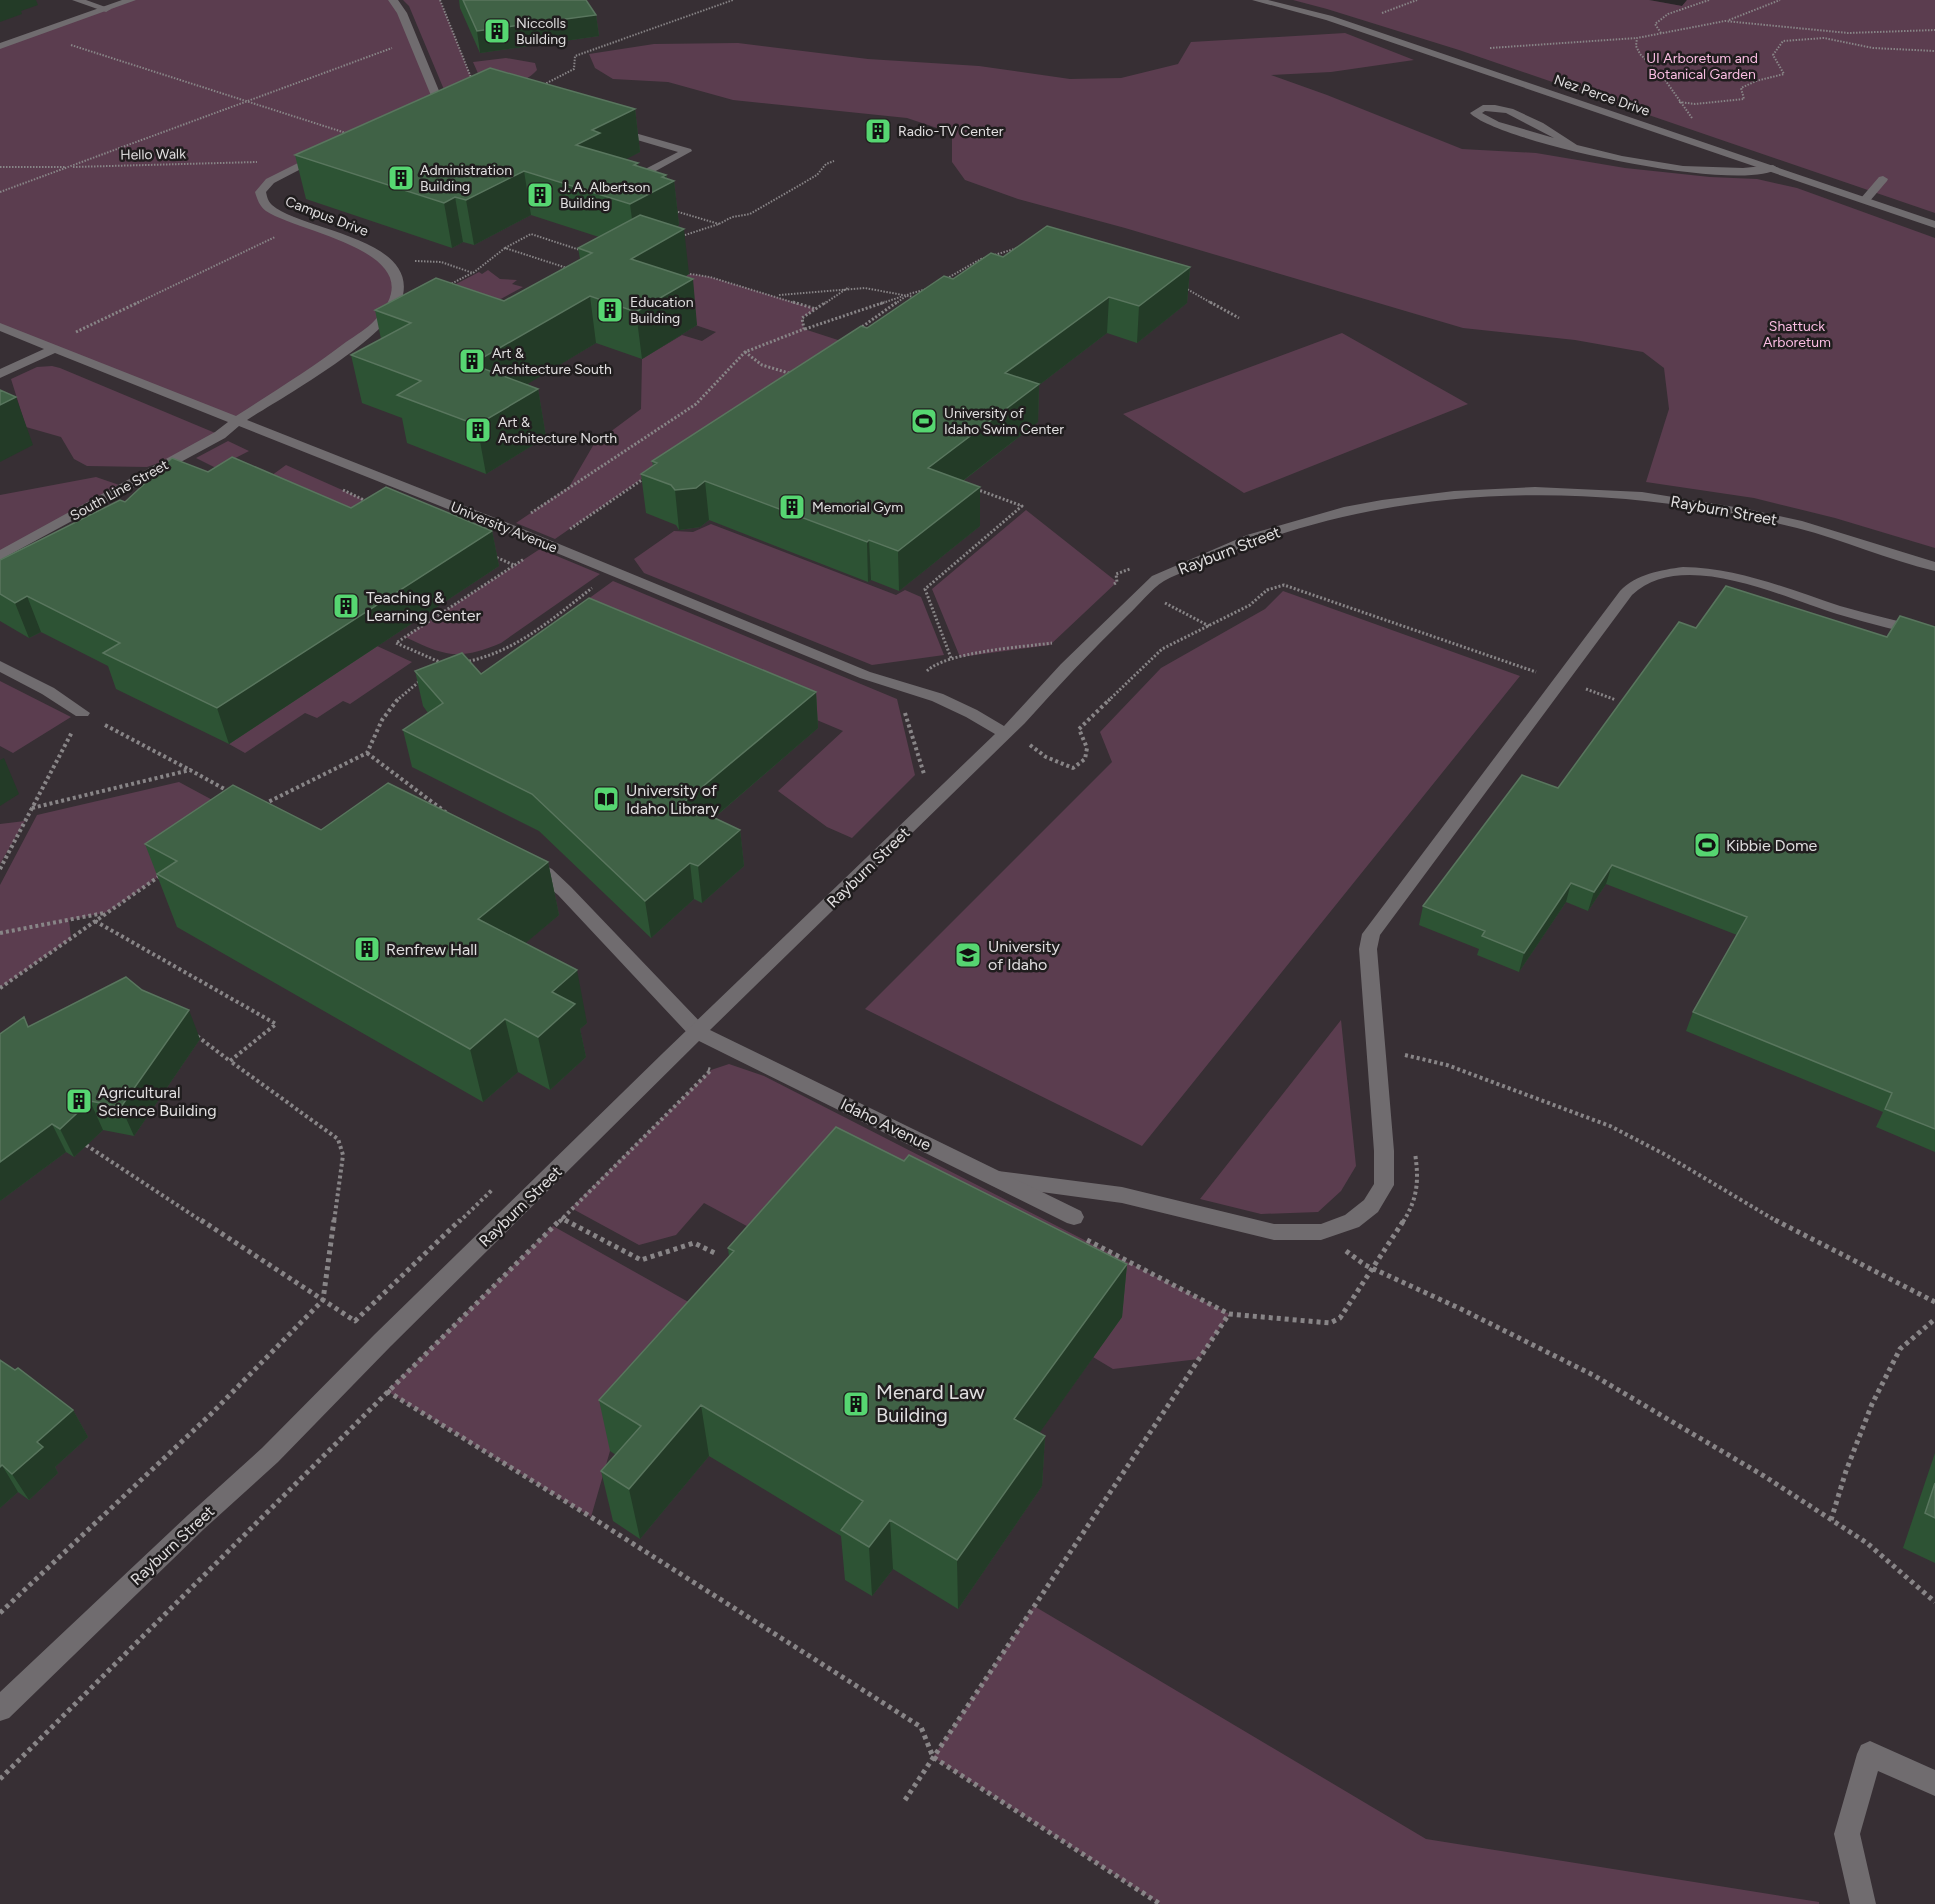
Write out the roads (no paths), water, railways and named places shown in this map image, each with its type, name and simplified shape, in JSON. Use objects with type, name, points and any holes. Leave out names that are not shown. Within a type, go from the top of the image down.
[{"type":"street","points":[[77,0],[106,9]]},
{"type":"street","points":[[0,46],[131,0]]},
{"type":"street","points":[[393,0],[402,13],[437,98]]},
{"type":"street","name":"Nez Perce Drive","points":[[1257,0],[1329,18],[1935,225]]},
{"type":"street","points":[[437,98],[477,99]]},
{"type":"street","points":[[413,116],[430,109],[437,98]]},
{"type":"street","points":[[1573,147],[1558,134],[1500,108],[1487,105],[1479,107],[1475,113],[1484,119],[1573,147],[1594,153],[1689,170],[1724,173],[1773,168]]},
{"type":"street","points":[[607,128],[687,151],[630,181]]},
{"type":"street","name":"Campus Drive","points":[[236,422],[342,352],[382,320],[396,296],[397,282],[392,267],[368,248],[280,215],[266,206],[260,192],[270,181],[361,138]]},
{"type":"street","points":[[1865,200],[1883,179]]},
{"type":"street","name":"University Avenue","points":[[0,327],[508,528],[865,675],[910,686],[983,718],[1004,734]]},
{"type":"street","points":[[0,374],[53,349]]},
{"type":"street","name":"South Line Street","points":[[0,556],[220,435],[236,422]]},
{"type":"street","name":"Rayburn Street","points":[[0,1709],[195,1522],[270,1455],[390,1333],[1004,734],[1066,667],[1157,579],[1252,538],[1349,510],[1454,495],[1525,492],[1591,492],[1642,496],[1747,513],[1802,525],[1935,567]]},
{"type":"street","points":[[997,1178],[1122,1195],[1274,1232],[1321,1232],[1352,1221],[1371,1206],[1384,1185],[1384,1151],[1368,949],[1371,934],[1616,605],[1634,585],[1661,575],[1692,571],[1730,576],[1768,584],[1834,608],[1935,635]]},
{"type":"street","points":[[0,666],[48,691],[82,713]]},
{"type":"street","name":"Idaho Avenue","points":[[516,856],[545,871],[614,942],[676,1012],[698,1032],[1074,1217]]},
{"type":"street","points":[[1863,1904],[1847,1834],[1870,1754],[1935,1783]]},
{"type":"place","name":"Niccolls Building","points":[[497,31]]},
{"type":"place","name":"Radio-TV Center","points":[[878,131]]},
{"type":"place","name":"Administration Building","points":[[401,178]]},
{"type":"place","name":"J. A. Albertson Building","points":[[540,195]]},
{"type":"place","name":"Education Building","points":[[610,310]]},
{"type":"place","name":"Art & Architecture South","points":[[472,361]]},
{"type":"place","name":"University of Idaho Swim Center","points":[[924,421]]},
{"type":"place","name":"Art & Architecture North","points":[[478,430]]},
{"type":"place","name":"Memorial Gym","points":[[792,507]]},
{"type":"place","name":"Teaching & Learning Center","points":[[346,606]]},
{"type":"place","name":"University of Idaho Library","points":[[606,799]]},
{"type":"place","name":"Kibbie Dome","points":[[1707,845]]},
{"type":"place","name":"Renfrew Hall","points":[[367,949]]},
{"type":"place","name":"University of Idaho","points":[[968,955]]},
{"type":"place","name":"Agricultural Science Building","points":[[79,1101]]},
{"type":"place","name":"Menard Law Building","points":[[856,1404]]},
{"type":"park label","name":"UI Arboretum and Botanical Garden","points":[[1702,66]]},
{"type":"park label","name":"Shattuck Arboretum","points":[[1797,334]]}]
